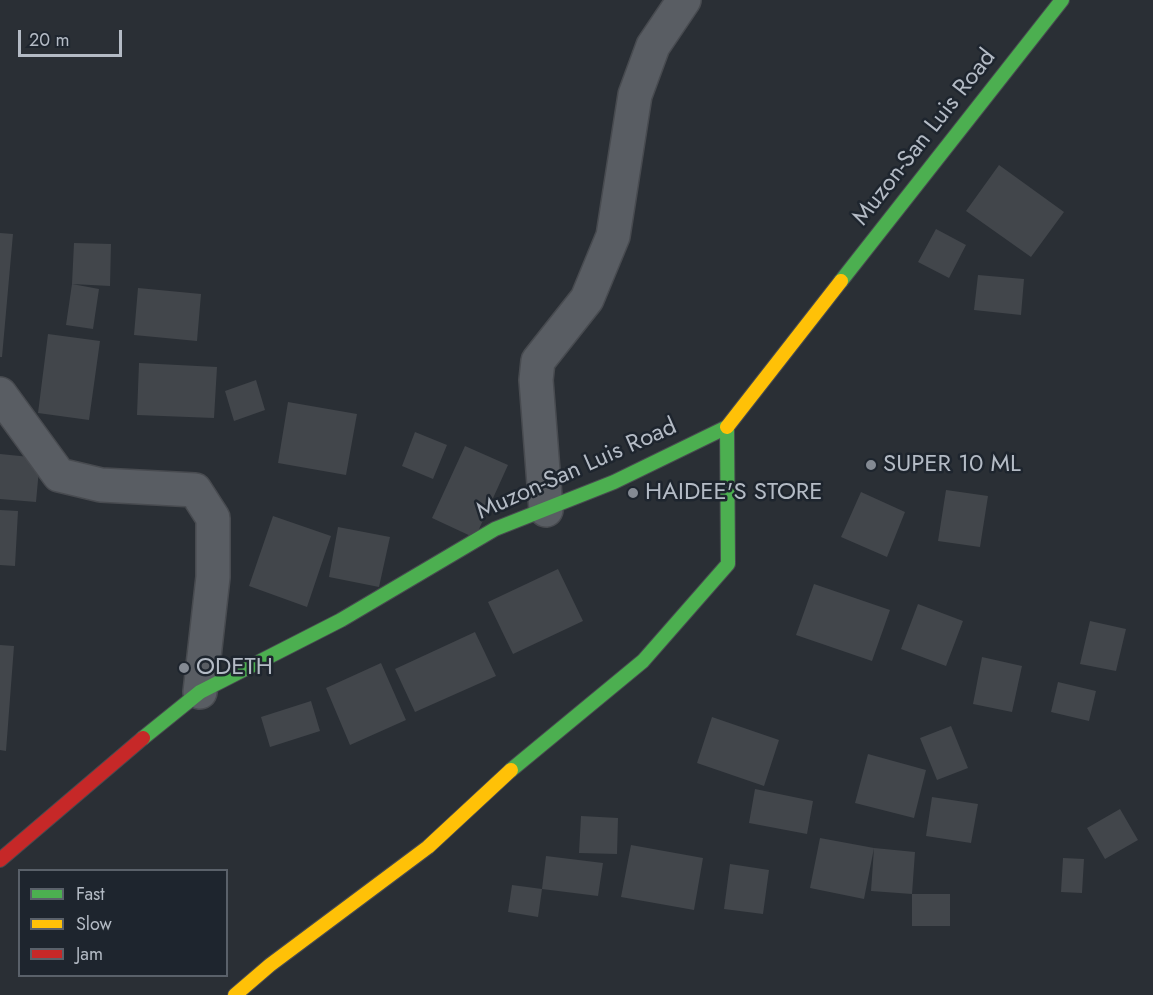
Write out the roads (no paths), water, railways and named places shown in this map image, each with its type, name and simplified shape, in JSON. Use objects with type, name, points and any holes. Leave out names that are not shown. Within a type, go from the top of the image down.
[{"type":"main road","name":"Muzon-San Luis Road","points":[[0,860],[117,758],[200,692],[341,620],[495,529],[614,482],[727,427],[1062,0]]},
{"type":"main road","points":[[235,995],[270,965],[428,847],[520,762],[643,662],[728,564],[727,427]]},
{"type":"street","points":[[546,510],[536,380],[538,361],[587,299],[613,236],[635,95],[653,46],[684,0]]},
{"type":"street","points":[[0,394],[60,475],[101,485],[195,490],[213,518],[213,577],[200,692]]},
{"type":"place","name":"SUPER 10 ML","points":[[871,465]]},
{"type":"place","name":"HAIDEE'S STORE","points":[[633,493]]},
{"type":"place","name":"ODETH","points":[[184,668]]}]
